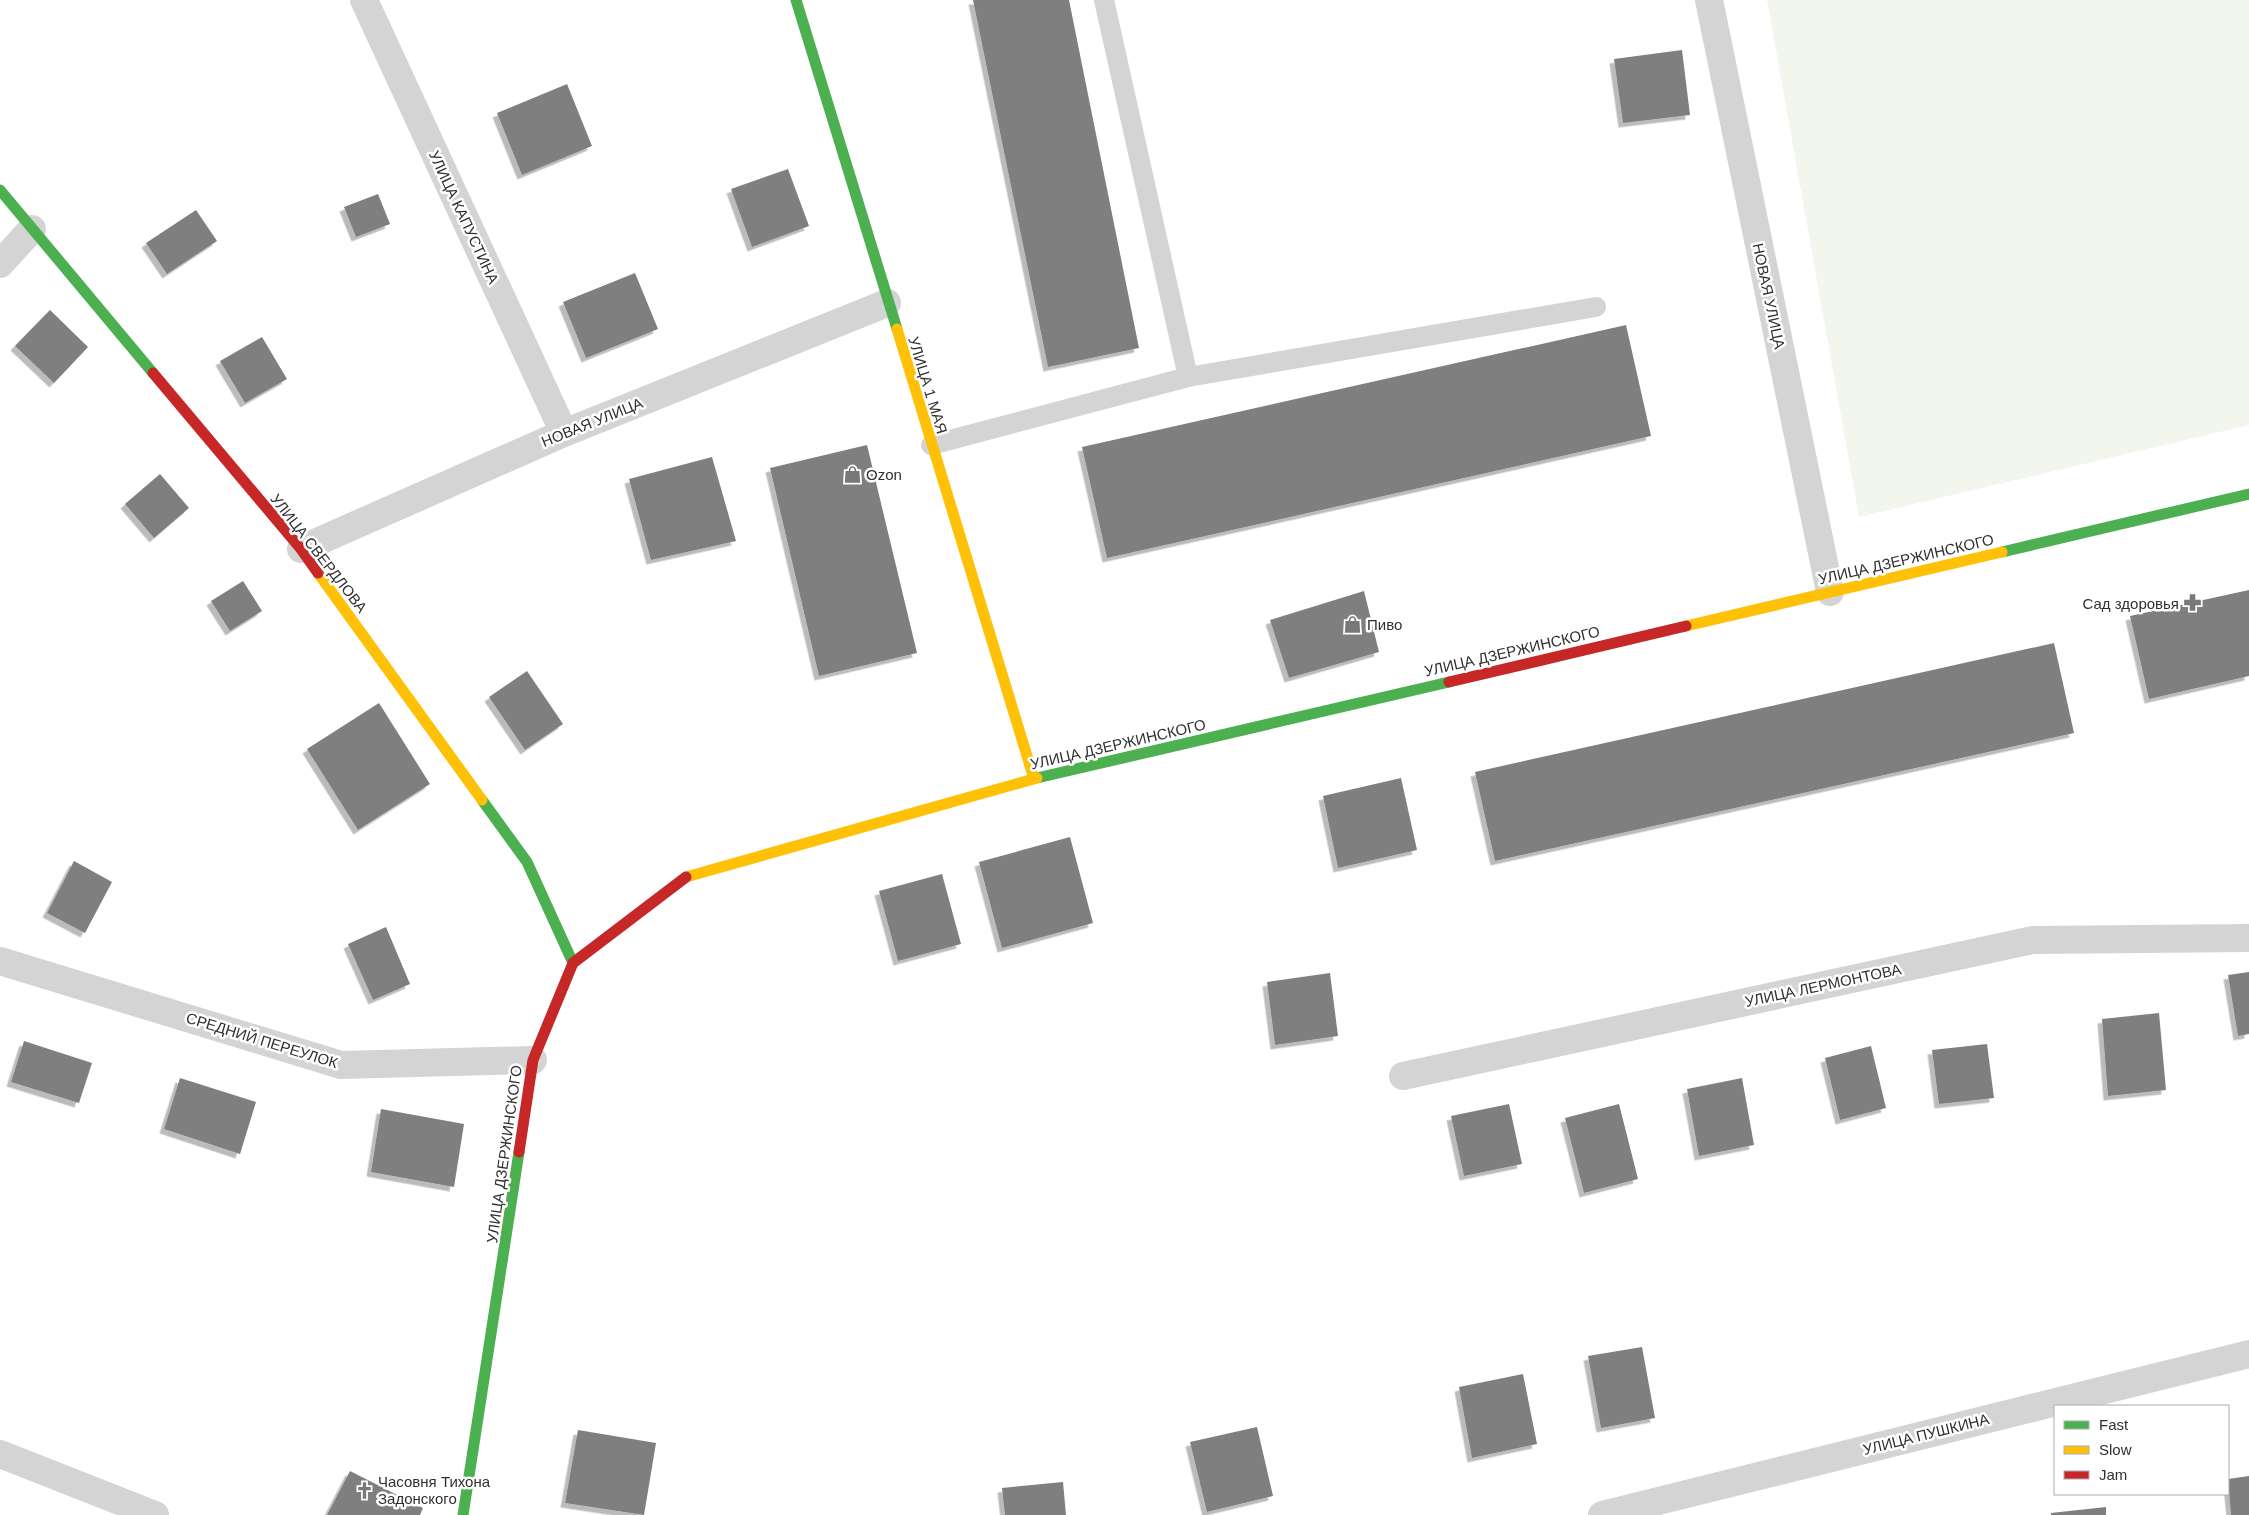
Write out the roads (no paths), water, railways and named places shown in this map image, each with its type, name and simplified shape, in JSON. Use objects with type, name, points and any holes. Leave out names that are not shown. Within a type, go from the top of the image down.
[{"type":"main road","name":"УЛИЦА 1 МАЯ","points":[[796,0],[887,303],[1034,779]]},
{"type":"main road","name":"УЛИЦА СВЕРДЛОВА","points":[[0,190],[301,549],[527,862],[573,962]]},
{"type":"main road","name":"УЛИЦА ДЗЕРЖИНСКОГО","points":[[463,1515],[492,1340],[533,1060],[573,962],[687,876],[1034,779],[2249,494]]},
{"type":"street","name":"УЛИЦА КАПУСТИНА","points":[[364,0],[564,433]]},
{"type":"street","name":"НОВАЯ УЛИЦА","points":[[1708,0],[1830,592]]},
{"type":"street","points":[[0,264],[32,229]]},
{"type":"street","name":"НОВАЯ УЛИЦА","points":[[301,549],[564,433],[887,303]]},
{"type":"street","name":"УЛИЦА ЛЕРМОНТОВА","points":[[1403,1076],[2033,940],[2249,938]]},
{"type":"street","name":"СРЕДНИЙ ПЕРЕУЛОК","points":[[0,961],[341,1065],[533,1060]]},
{"type":"street","name":"УЛИЦА ПУШКИНА","points":[[1602,1515],[2249,1354]]},
{"type":"street","points":[[0,1454],[155,1515]]},
{"type":"lane","points":[[1104,0],[1188,377]]},
{"type":"lane","points":[[931,445],[1188,377],[1596,307]]},
{"type":"place","name":"Ozon","points":[[852,474]]},
{"type":"place","name":"Сад здоровья","points":[[2193,603]]},
{"type":"place","name":"Пиво","points":[[1353,624]]},
{"type":"place","name":"Часовня Тихона Задонского","points":[[364,1490]]}]
